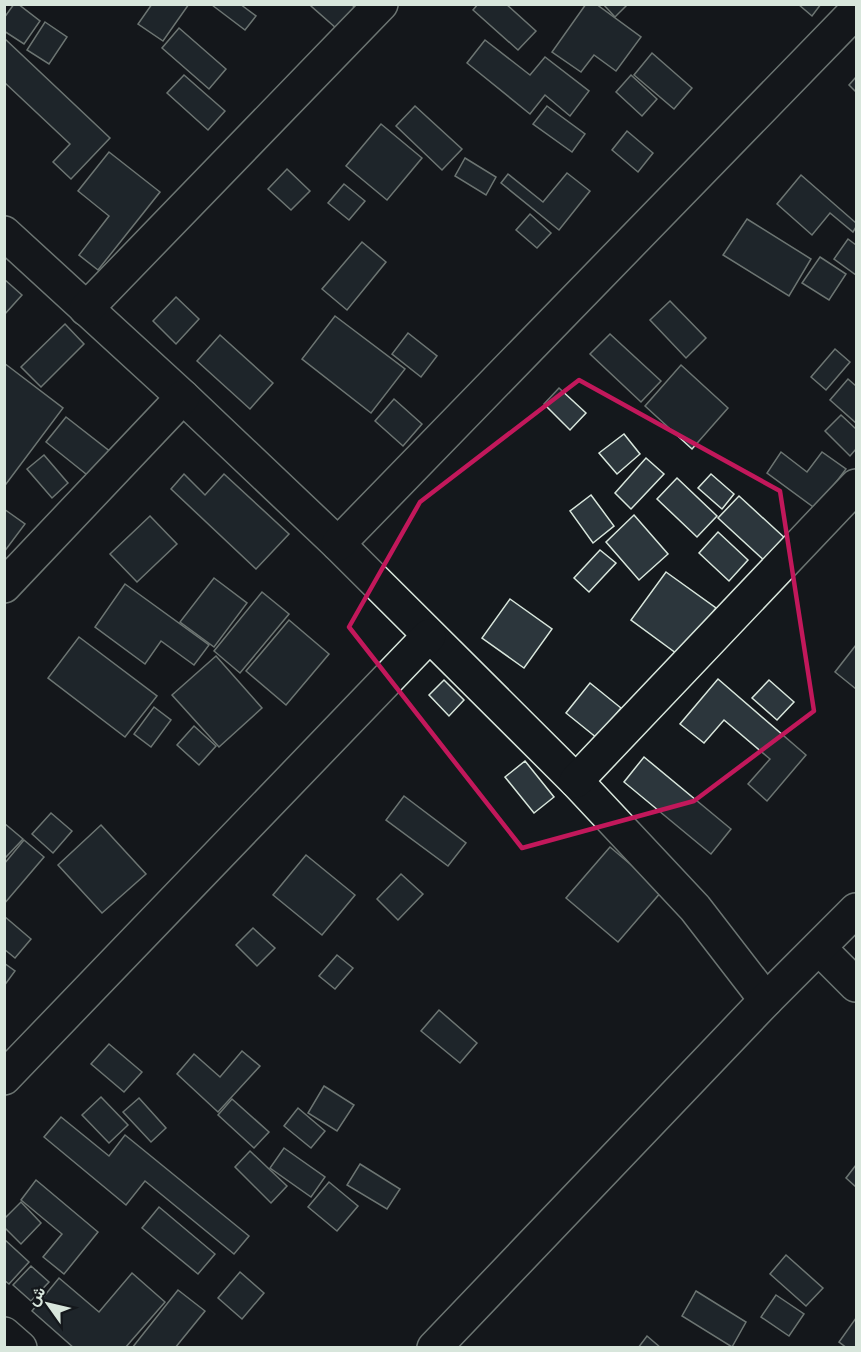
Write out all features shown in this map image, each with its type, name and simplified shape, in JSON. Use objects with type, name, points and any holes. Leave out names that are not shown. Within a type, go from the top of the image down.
[{"type":"street","points":[[86,309],[381,4]]},
{"type":"street","points":[[338,544],[856,11]]},
{"type":"street","points":[[4,233],[183,397],[338,544],[576,781],[695,908],[766,1000]]},
{"type":"street","points":[[4,586],[183,397]]},
{"type":"street","points":[[576,781],[856,486]]},
{"type":"street","points":[[4,1078],[429,636]]},
{"type":"street","points":[[434,1347],[766,1000],[856,910]]},
{"type":"street","points":[[819,948],[856,985]]},
{"type":"street","points":[[4,1334],[20,1347]]},
{"type":"highlighted area","points":[[579,380],[780,491],[814,711],[694,801],[522,848],[349,627],[420,502]]},
{"type":"building","points":[[14,4],[18,4],[40,21],[24,44],[4,31],[4,18]]},
{"type":"building","points":[[152,4],[189,4],[163,41],[138,24]]},
{"type":"building","points":[[240,4],[256,16],[245,30],[212,5]]},
{"type":"building","points":[[312,4],[351,4],[363,15],[345,36],[311,6]]},
{"type":"building","points":[[478,4],[506,4],[536,31],[518,50],[473,10]]},
{"type":"building","points":[[586,4],[596,4],[641,37],[616,71],[594,55],[581,72],[552,52]]},
{"type":"building","points":[[603,4],[628,4],[615,17]]},
{"type":"building","points":[[798,4],[821,4],[812,16]]},
{"type":"building","points":[[45,22],[67,37],[49,64],[27,50]]},
{"type":"building","points":[[179,28],[226,69],[209,89],[162,48]]},
{"type":"building","points":[[4,38],[110,138],[71,179],[53,162],[70,144],[4,82]]},
{"type":"building","points":[[485,40],[530,75],[545,57],[589,91],[570,116],[545,95],[530,114],[467,63]]},
{"type":"building","points":[[652,53],[692,88],[674,109],[634,75]]},
{"type":"building","points":[[184,75],[225,111],[208,130],[167,93]]},
{"type":"building","points":[[631,75],[657,99],[642,116],[616,92]]},
{"type":"building","points":[[856,77],[856,92],[849,85]]},
{"type":"building","points":[[415,106],[462,149],[442,170],[396,126]]},
{"type":"building","points":[[547,106],[585,134],[572,152],[533,124]]},
{"type":"building","points":[[381,124],[422,158],[387,200],[346,166]]},
{"type":"building","points":[[627,131],[653,153],[638,172],[612,150]]},
{"type":"building","points":[[109,152],[160,192],[98,270],[79,255],[109,216],[78,191]]},
{"type":"building","points":[[465,158],[496,177],[486,195],[455,176]]},
{"type":"building","points":[[287,169],[310,191],[291,210],[268,189]]},
{"type":"building","points":[[567,173],[590,191],[559,230],[501,183],[508,174],[543,202]]},
{"type":"building","points":[[801,175],[856,223],[853,232],[830,213],[812,235],[777,204]]},
{"type":"building","points":[[344,184],[365,201],[349,220],[328,203]]},
{"type":"building","points":[[530,214],[551,233],[537,248],[516,230]]},
{"type":"building","points":[[747,219],[811,259],[789,296],[723,255]]},
{"type":"building","points":[[848,239],[856,245],[856,275],[834,259]]},
{"type":"building","points":[[362,242],[386,262],[347,310],[322,289]]},
{"type":"building","points":[[820,257],[846,274],[829,300],[802,283]]},
{"type":"building","points":[[4,279],[22,295],[4,315]]},
{"type":"building","points":[[176,297],[199,319],[176,344],[153,321]]},
{"type":"building","points":[[670,301],[706,338],[686,358],[650,320]]},
{"type":"building","points":[[335,316],[405,369],[371,413],[302,359]]},
{"type":"building","points":[[65,324],[84,344],[41,387],[21,367]]},
{"type":"building","points":[[408,333],[437,356],[421,377],[392,354]]},
{"type":"building","points":[[610,334],[661,381],[641,402],[590,354]]},
{"type":"building","points":[[220,335],[273,383],[250,409],[197,361]]},
{"type":"building","points":[[835,349],[850,362],[826,390],[811,377]]},
{"type":"building","points":[[4,363],[63,408],[6,484],[4,483]]},
{"type":"building","points":[[681,365],[728,408],[692,449],[645,406]]},
{"type":"building","points":[[848,379],[856,386],[856,423],[830,400]]},
{"type":"building","points":[[559,388],[586,413],[570,430],[544,404]]},
{"type":"building","points":[[394,399],[422,424],[403,446],[375,421]]},
{"type":"building","points":[[841,415],[856,429],[856,449],[850,456],[825,431]]},
{"type":"building","points":[[66,417],[121,460],[101,486],[46,442]]},
{"type":"building","points":[[624,434],[640,454],[617,474],[599,453]]},
{"type":"building","points":[[781,452],[807,472],[822,452],[846,469],[816,509],[767,473]]},
{"type":"building","points":[[44,455],[68,483],[52,498],[27,469]]},
{"type":"building","points":[[646,458],[664,474],[631,509],[615,493]]},
{"type":"building","points":[[184,474],[205,495],[224,474],[289,534],[256,569],[171,489]]},
{"type":"building","points":[[711,474],[734,494],[722,509],[698,488]]},
{"type":"building","points":[[677,478],[717,516],[697,537],[657,499]]},
{"type":"building","points":[[591,495],[614,526],[593,543],[570,511]]},
{"type":"building","points":[[739,496],[787,540],[766,562],[718,518]]},
{"type":"building","points":[[4,509],[25,524],[4,552]]},
{"type":"building","points":[[634,515],[668,554],[639,580],[606,542]]},
{"type":"building","points":[[150,516],[177,544],[137,582],[110,554]]},
{"type":"building","points":[[718,532],[748,560],[729,581],[699,553]]},
{"type":"building","points":[[600,550],[616,563],[589,592],[574,578]]},
{"type":"building","points":[[666,572],[716,608],[680,656],[631,620]]},
{"type":"building","points":[[214,578],[247,603],[214,647],[180,622]]},
{"type":"building","points":[[125,584],[209,645],[194,665],[161,641],[145,664],[95,627]]},
{"type":"building","points":[[262,592],[289,614],[240,673],[214,651]]},
{"type":"building","points":[[510,599],[552,629],[524,668],[482,638]]},
{"type":"building","points":[[289,620],[329,654],[286,705],[246,671]]},
{"type":"building","points":[[79,637],[157,696],[125,737],[48,678]]},
{"type":"building","points":[[856,645],[856,689],[835,672]]},
{"type":"building","points":[[216,656],[262,708],[219,747],[172,695]]},
{"type":"building","points":[[718,679],[806,755],[767,801],[748,784],[770,759],[724,720],[704,743],[680,724]]},
{"type":"building","points":[[444,680],[464,700],[449,716],[429,695]]},
{"type":"building","points":[[769,680],[794,702],[777,720],[752,698]]},
{"type":"building","points":[[590,683],[621,708],[597,738],[566,713]]},
{"type":"building","points":[[154,707],[171,720],[151,747],[134,734]]},
{"type":"building","points":[[194,726],[216,746],[199,765],[177,745]]},
{"type":"building","points":[[644,757],[731,829],[711,854],[624,782]]},
{"type":"building","points":[[525,761],[554,797],[534,813],[505,777]]},
{"type":"building","points":[[404,796],[466,843],[448,866],[386,820]]},
{"type":"building","points":[[51,813],[72,831],[53,853],[32,834]]},
{"type":"building","points":[[4,823],[23,839],[6,857],[4,856]]},
{"type":"building","points":[[101,825],[146,874],[102,913],[58,865]]},
{"type":"building","points":[[24,840],[44,857],[4,904],[4,864]]},
{"type":"building","points":[[610,847],[662,891],[618,942],[566,898]]},
{"type":"building","points":[[306,855],[355,895],[322,935],[273,895]]},
{"type":"building","points":[[401,874],[423,894],[398,920],[377,899]]},
{"type":"building","points":[[4,916],[31,939],[15,958],[4,949]]},
{"type":"building","points":[[253,928],[275,948],[257,966],[236,945]]},
{"type":"building","points":[[337,955],[353,968],[335,989],[319,976]]},
{"type":"building","points":[[4,963],[15,971],[4,986]]},
{"type":"building","points":[[439,1010],[477,1043],[460,1063],[421,1031]]},
{"type":"building","points":[[109,1044],[142,1072],[124,1092],[91,1064]]},
{"type":"building","points":[[242,1051],[260,1066],[218,1112],[177,1074],[194,1054],[220,1077]]},
{"type":"building","points":[[324,1086],[354,1105],[337,1131],[308,1113]]},
{"type":"building","points":[[101,1097],[128,1125],[109,1143],[82,1115]]},
{"type":"building","points":[[139,1098],[166,1128],[151,1142],[123,1112]]},
{"type":"building","points":[[232,1099],[269,1132],[254,1148],[218,1115]]},
{"type":"building","points":[[298,1108],[325,1131],[311,1148],[284,1126]]},
{"type":"building","points":[[61,1117],[109,1156],[125,1135],[249,1236],[234,1254],[145,1181],[126,1205],[44,1137]]},
{"type":"building","points":[[284,1148],[325,1177],[311,1197],[270,1168]]},
{"type":"building","points":[[250,1151],[287,1186],[271,1203],[235,1167]]},
{"type":"building","points":[[360,1164],[400,1189],[387,1209],[347,1185]]},
{"type":"building","points":[[856,1165],[856,1187],[846,1178]]},
{"type":"building","points":[[36,1180],[98,1232],[64,1274],[43,1257],[62,1234],[21,1200]]},
{"type":"building","points":[[329,1182],[358,1206],[337,1231],[308,1207]]},
{"type":"building","points":[[21,1202],[41,1223],[21,1244],[4,1227],[4,1219]]},
{"type":"building","points":[[159,1207],[215,1254],[198,1274],[142,1228]]},
{"type":"building","points":[[4,1239],[29,1262],[9,1284],[4,1280]]},
{"type":"building","points":[[786,1255],[823,1288],[806,1306],[770,1274]]},
{"type":"building","points":[[31,1266],[49,1282],[31,1301],[13,1285]]},
{"type":"building","points":[[240,1272],[264,1293],[242,1319],[218,1298]]},
{"type":"building","points":[[132,1273],[165,1302],[125,1348],[74,1348],[32,1311],[59,1278],[99,1312]]},
{"type":"building","points":[[178,1290],[205,1311],[175,1348],[132,1348]]},
{"type":"building","points":[[696,1291],[746,1322],[732,1347],[682,1316]]},
{"type":"building","points":[[776,1295],[804,1314],[789,1336],[761,1317]]},
{"type":"building","points":[[856,1318],[856,1348],[847,1348],[839,1342]]},
{"type":"building","points":[[647,1336],[661,1348],[638,1348]]}]
